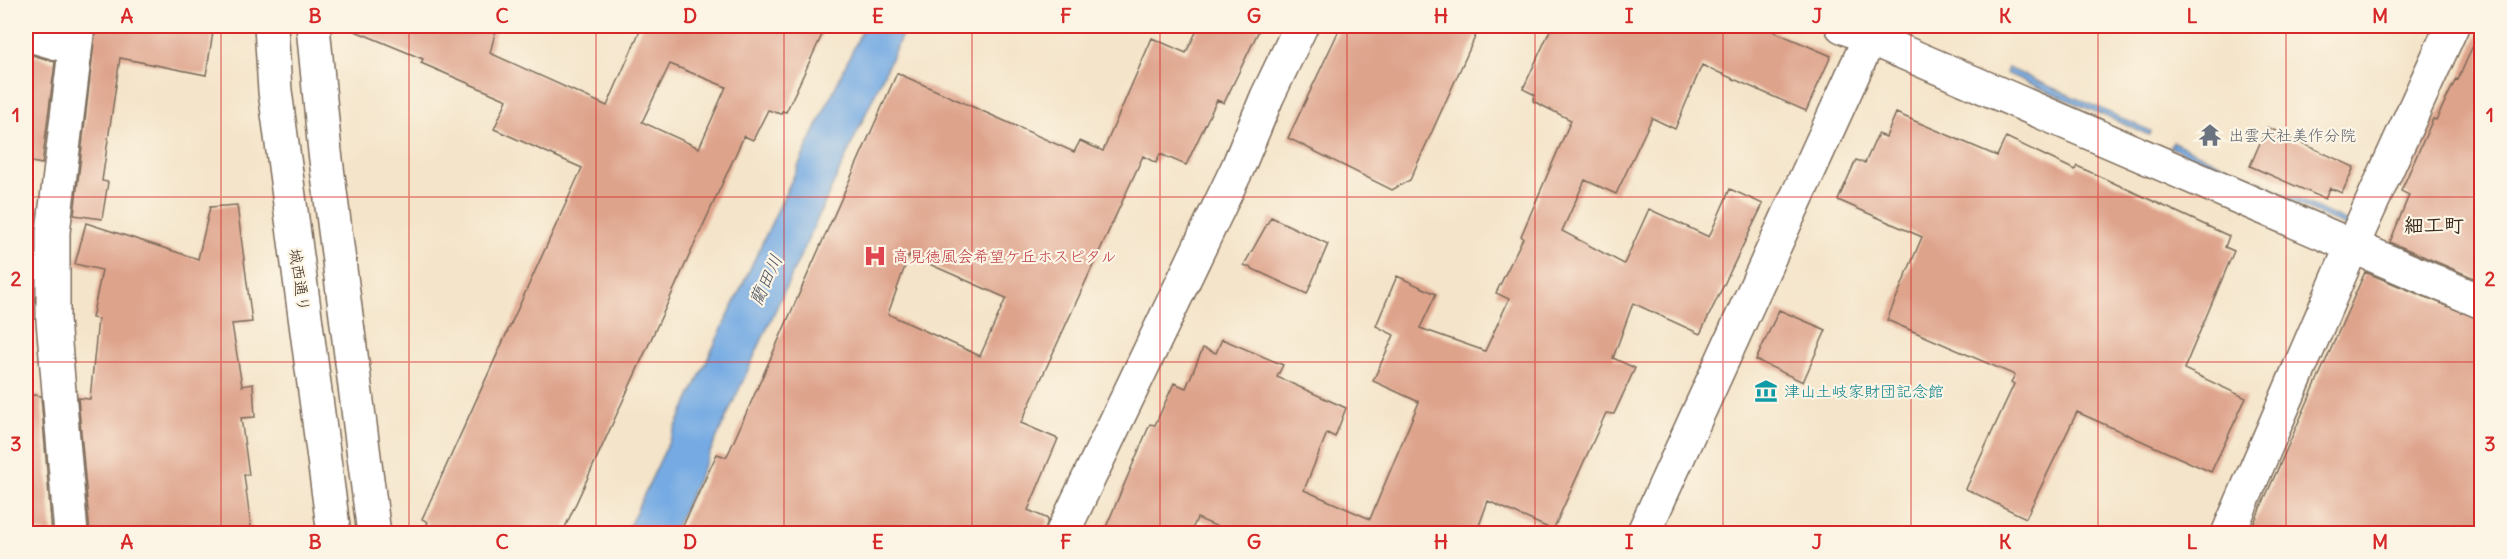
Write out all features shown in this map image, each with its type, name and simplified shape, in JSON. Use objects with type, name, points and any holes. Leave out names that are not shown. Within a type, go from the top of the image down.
[{"type":"street","name":"城西通り","points":[[271,26],[275,91],[334,534]]},
{"type":"street","points":[[314,26],[325,152],[374,534]]},
{"type":"street","points":[[1062,534],[1238,167],[1267,97],[1301,26]]},
{"type":"street","points":[[2228,534],[2353,244],[2452,26]]},
{"type":"street","points":[[1643,534],[1862,30],[2481,302]]},
{"type":"street","points":[[26,34],[76,37],[53,232],[53,320],[71,534]]},
{"type":"water","name":"藺田川","points":[[864,26],[906,26],[673,533],[626,533]]},
{"type":"water","points":[[2008,68],[2151,131],[2149,135],[2006,73]]},
{"type":"water","points":[[2173,142],[2350,223],[2348,227],[2170,147]]},
{"type":"building","points":[[96,26],[214,26],[206,75],[120,58],[102,181],[108,182],[102,219],[74,215]]},
{"type":"building","points":[[343,26],[497,26],[490,53],[607,106],[642,26],[801,26],[822,35],[786,112],[782,111],[781,114],[768,110],[753,140],[744,136],[562,534],[422,534],[428,522],[422,519],[582,168],[494,129],[507,100],[421,63],[423,59]],"holes":[[[670,64],[726,87],[699,148],[642,122]]]},
{"type":"building","points":[[1199,26],[1261,26],[1224,103],[1217,100],[1186,165],[1160,154],[1156,163],[1143,156],[1021,423],[1058,439],[1028,510],[1048,519],[1044,534],[679,534],[717,454],[726,457],[729,452],[897,73],[1074,152],[1080,141],[1103,151],[1152,38],[1186,53]],"holes":[[[909,255],[1006,298],[980,356],[888,314]]]},
{"type":"building","points":[[1341,26],[1480,26],[1410,180],[1392,190],[1288,138]]},
{"type":"building","points":[[1552,26],[1761,26],[1831,56],[1806,111],[1702,65],[1675,129],[1652,118],[1616,194],[1585,180],[1562,231],[1624,264],[1649,209],[1709,237],[1730,189],[1763,204],[1700,334],[1633,303],[1613,358],[1635,368],[1614,414],[1606,413],[1553,530],[1488,501],[1476,534],[1234,534],[1197,518],[1190,534],[1103,534],[1150,424],[1155,425],[1174,383],[1186,388],[1203,348],[1216,353],[1222,339],[1283,365],[1277,377],[1346,408],[1335,437],[1327,433],[1304,490],[1370,519],[1419,402],[1373,381],[1394,335],[1376,326],[1397,276],[1436,294],[1420,328],[1485,351],[1509,299],[1496,293],[1523,238],[1521,236],[1571,120],[1533,101],[1535,95],[1523,89]]},
{"type":"building","points":[[2481,27],[2481,281],[2390,242],[2409,195],[2401,191],[2433,119],[2436,120],[2456,79],[2458,80]]},
{"type":"building","points":[[26,53],[55,62],[42,164],[26,161]]},
{"type":"building","points":[[1896,113],[1997,156],[2006,137],[2075,170],[2077,166],[2229,236],[2225,247],[2234,251],[2184,369],[2246,398],[2211,472],[2077,412],[2026,518],[1966,489],[2014,384],[2011,382],[2015,375],[1887,320],[1922,237],[1838,200],[1856,160],[1865,163],[1878,134],[1886,137]]},
{"type":"building","points":[[2267,127],[2354,167],[2342,193],[2330,188],[2325,199],[2250,166]]},
{"type":"building","points":[[237,205],[252,322],[232,324],[242,386],[253,384],[255,417],[241,418],[249,475],[244,475],[252,534],[90,534],[78,398],[90,399],[98,319],[92,318],[102,270],[75,264],[86,223],[198,259],[210,207]]},
{"type":"building","points":[[1271,217],[1328,244],[1307,294],[1244,265]]},
{"type":"building","points":[[2365,272],[2481,320],[2481,534],[2249,534]]},
{"type":"building","points":[[1779,310],[1826,330],[1803,382],[1756,360]]},
{"type":"building","points":[[26,394],[41,396],[52,534],[26,528]]},
{"type":"place","name":"出雲大社美作分院","points":[[2210,135]]},
{"type":"place","name":"高見徳風会希望ケ丘ホスピタル","points":[[875,256]]},
{"type":"place","name":"津山土岐家財団記念館","points":[[1766,391]]},
{"type":"district","name":"細工町","points":[[2434,225]]}]
